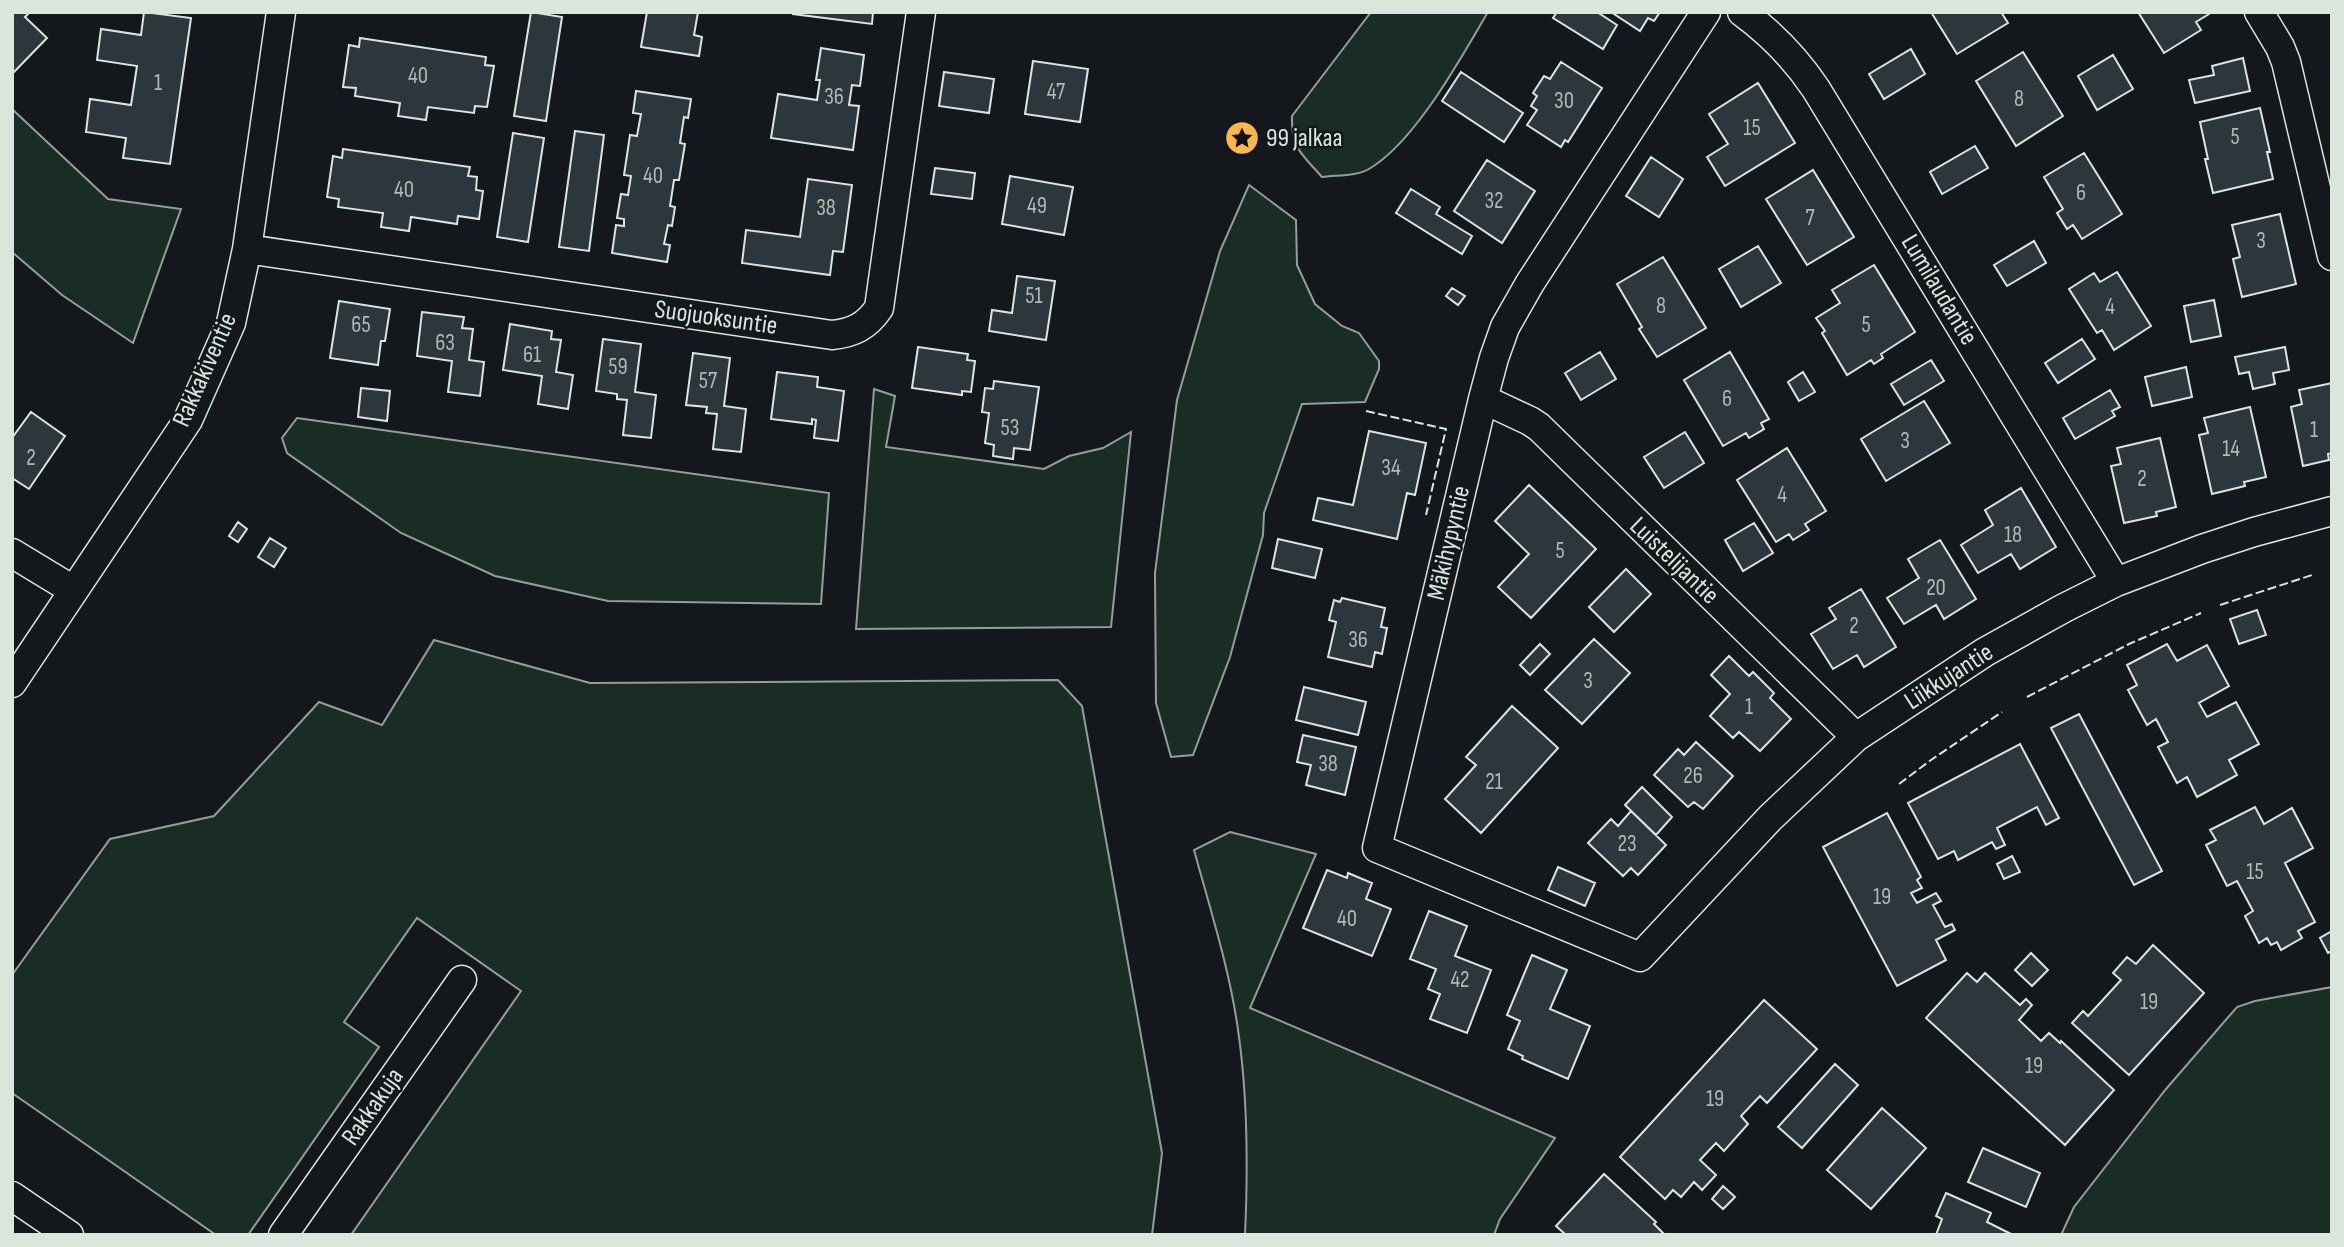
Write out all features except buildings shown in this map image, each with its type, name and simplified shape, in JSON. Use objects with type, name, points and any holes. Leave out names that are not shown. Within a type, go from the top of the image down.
[{"type":"street","name":"Rakkakiventie","points":[[12,682],[188,420],[230,323],[247,248],[281,12]]},
{"type":"street","name":"Suojuoksuntie","points":[[247,248],[832,335],[845,334],[871,321],[879,308],[921,12]]},
{"type":"street","name":"Mäkihypyntie","points":[[1640,957],[1377,848],[1483,399],[1505,327],[1530,283],[1706,12]]},
{"type":"street","name":"Lumilaudantie","points":[[1742,12],[1761,26],[1799,63],[2116,582]]},
{"type":"street","points":[[2259,12],[2286,62],[2332,256]]},
{"type":"street","name":"Luistelijantie","points":[[1483,399],[1539,427],[1856,737]]},
{"type":"street","name":"Liikkujantie","points":[[1640,957],[1770,818],[1856,737],[1985,652],[2116,582],[2202,549],[2332,511]]},
{"type":"street","points":[[12,554],[73,590]]},
{"type":"street","name":"Rakkakuja","points":[[284,1235],[462,979]]},
{"type":"street","points":[[13,1198],[69,1235]]},
{"type":"green space","points":[[1371,12],[1488,12],[1436,98],[1386,156],[1364,171],[1322,177],[1296,144],[1292,116]]},
{"type":"green space","points":[[12,109],[108,199],[181,209],[133,343],[62,295],[12,252]]},
{"type":"green space","points":[[1249,185],[1296,220],[1297,265],[1315,304],[1342,326],[1359,333],[1379,361],[1379,369],[1365,402],[1302,404],[1264,513],[1263,535],[1230,657],[1193,755],[1171,757],[1156,703],[1155,573],[1177,400],[1220,251]]},
{"type":"green space","points":[[874,389],[895,396],[886,447],[1044,469],[1069,456],[1103,448],[1131,432],[1111,627],[856,629]]},
{"type":"green space","points":[[297,418],[829,493],[821,604],[608,601],[495,576],[401,533],[287,453],[282,438]]},
{"type":"green space","points":[[434,640],[590,683],[1058,680],[1082,706],[1162,1153],[1152,1235],[351,1235],[521,991],[417,918],[344,1022],[379,1047],[248,1235],[216,1235],[12,1093],[12,975],[110,839],[214,816],[319,702],[382,725]]},
{"type":"green space","points":[[1230,832],[1316,854],[1250,1008],[1555,1138],[1500,1219],[1494,1235],[1245,1235],[1246,1136],[1239,1037],[1226,966],[1194,850]]},
{"type":"green space","points":[[2332,987],[2332,1235],[2061,1235],[2074,1207],[2166,1089],[2237,1007],[2255,1001]]},
{"type":"fence","points":[[1366,411],[1446,429],[1426,515]]},
{"type":"fence","points":[[2220,605],[2312,575]]},
{"type":"fence","points":[[2027,697],[2129,644],[2201,613]]},
{"type":"fence","points":[[1899,784],[2002,712]]},
{"type":"place","name":"99 jalkaa","points":[[1242,138]]}]
